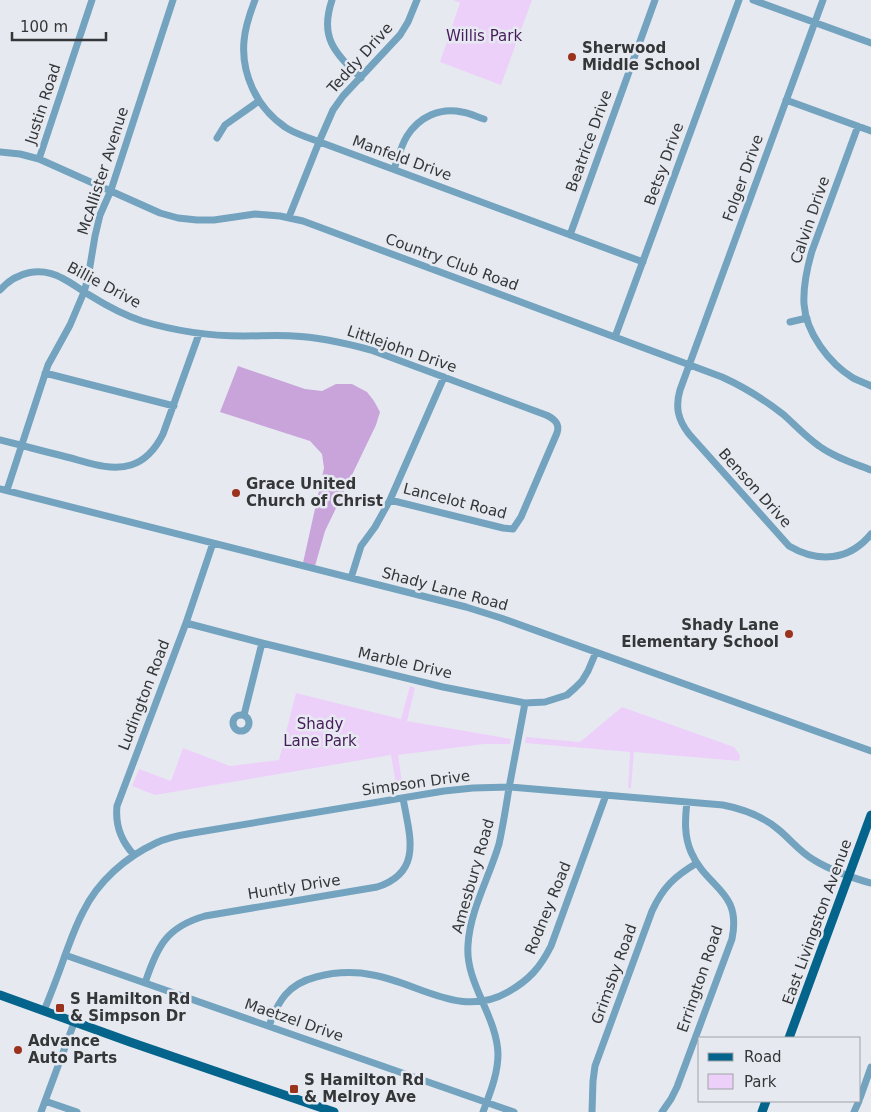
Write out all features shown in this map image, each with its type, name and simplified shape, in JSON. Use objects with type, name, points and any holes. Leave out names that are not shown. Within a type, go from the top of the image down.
[{"type":"main road","name":"East Livingston Avenue","points":[[789,1037],[871,815]]},
{"type":"main road","points":[[0,995],[312,1108],[334,1112]]},
{"type":"street","name":"Justin Road","points":[[39,159],[92,0]]},
{"type":"street","name":"McAllister Avenue","points":[[4,490],[45,373],[52,356],[70,325],[84,292],[100,215],[111,190],[173,0]]},
{"type":"street","name":"Manfeld Drive","points":[[255,0],[244,40],[244,60],[250,82],[259,102],[284,126],[319,142],[643,262]]},
{"type":"street","points":[[332,0],[328,17],[331,43],[341,59],[361,78]]},
{"type":"street","name":"Teddy Drive","points":[[289,217],[333,110],[343,96],[400,35],[408,22],[417,0]]},
{"type":"street","name":"Beatrice Drive","points":[[570,235],[655,0]]},
{"type":"street","name":"Betsy Drive","points":[[615,337],[739,0]]},
{"type":"street","points":[[753,0],[871,43]]},
{"type":"street","name":"Folger Drive","points":[[689,365],[823,0]]},
{"type":"street","points":[[786,100],[871,131]]},
{"type":"street","points":[[217,138],[225,125],[259,102]]},
{"type":"street","points":[[394,169],[406,138],[422,119],[445,110],[462,112],[484,120]]},
{"type":"street","name":"Calvin Drive","points":[[858,126],[812,251],[804,287],[804,306],[811,330],[831,359],[842,370],[871,386]]},
{"type":"street","name":"Country Club Road","points":[[0,152],[20,154],[39,159],[160,212],[187,219],[214,220],[255,214],[289,217],[303,221],[736,383],[783,414],[818,446],[831,454],[871,470]]},
{"type":"street","name":"Billie Drive","points":[[0,290],[13,278],[29,272],[48,272],[59,276],[109,307],[135,318],[175,330],[199,334]]},
{"type":"street","points":[[790,322],[807,318]]},
{"type":"street","points":[[0,440],[105,466],[116,468],[132,465],[148,456],[163,434],[199,334]]},
{"type":"street","name":"Littlejohn Drive","points":[[199,334],[292,336],[343,342],[371,350],[555,420],[558,424],[558,430],[552,446],[521,517],[513,529]]},
{"type":"street","name":"Benson Drive","points":[[689,365],[678,398],[677,406],[680,422],[786,543],[801,553],[810,556],[832,557],[862,545],[871,534]]},
{"type":"street","points":[[45,373],[174,406]]},
{"type":"street","points":[[351,578],[361,546],[375,527],[390,500],[444,377]]},
{"type":"street","name":"Shady Lane Road","points":[[4,490],[466,607],[871,751]]},
{"type":"street","name":"Lancelot Road","points":[[390,500],[513,529]]},
{"type":"street","name":"Ludington Road","points":[[134,855],[122,840],[117,820],[118,806],[186,623],[213,543]]},
{"type":"street","name":"Marble Drive","points":[[186,623],[443,687],[525,703],[545,702],[567,695],[582,681],[596,652]]},
{"type":"street","points":[[244,715],[262,643]]},
{"type":"street","name":"Amesbury Road","points":[[483,1112],[494,1082],[498,1053],[491,1025],[469,965],[468,938],[472,918],[499,843],[525,703]]},
{"type":"street","name":"Simpson Drive","points":[[44,1011],[72,934],[83,910],[107,877],[134,855],[157,842],[176,836],[403,798],[473,788],[510,787],[723,805],[738,808],[766,820],[812,860],[871,883]]},
{"type":"street","name":"Rodney Road","points":[[482,1002],[492,1000],[518,987],[528,980],[543,961],[551,946],[606,795]]},
{"type":"street","name":"Huntly Drive","points":[[145,983],[153,959],[164,940],[183,924],[193,919],[388,884],[403,870],[409,856],[410,842],[403,798]]},
{"type":"street","name":"Errington Road","points":[[662,1112],[677,1087],[732,939],[734,928],[734,918],[727,897],[697,863],[691,852],[685,828],[687,802]]},
{"type":"street","name":"Grimsby Road","points":[[592,1112],[595,1066],[652,911],[662,891],[672,880],[697,863]]},
{"type":"street","name":"Maetzel Drive","points":[[65,955],[514,1112]]},
{"type":"street","points":[[269,1026],[282,996],[301,982],[335,972],[374,975],[450,1000],[482,1002]]},
{"type":"street","points":[[41,1112],[74,1022]]},
{"type":"street","points":[[861,1094],[871,1067]]},
{"type":"street","points":[[45,1100],[77,1112]]},
{"type":"green space","name":"Willis Park","points":[[453,0],[532,0],[501,85],[440,62],[460,3]]},
{"type":"green space","name":"Shady Lane Park","points":[[410,686],[415,688],[407,721],[511,739],[510,744],[484,744],[398,755],[403,789],[397,790],[391,755],[155,795],[132,786],[139,769],[171,781],[183,748],[230,766],[279,760],[296,693],[401,719]]},
{"type":"green space","points":[[622,707],[734,747],[740,755],[739,761],[634,752],[631,788],[628,788],[630,752],[525,743],[526,737],[580,742]]},
{"type":"shaded area","points":[[238,366],[305,389],[322,391],[336,384],[352,384],[367,392],[380,412],[376,425],[325,531],[315,566],[303,563],[324,468],[322,454],[310,441],[220,412]]},
{"type":"place","name":"Sherwood Middle School","points":[[572,57]]},
{"type":"place","name":"Grace United Church of Christ","points":[[236,493]]},
{"type":"place","name":"Shady Lane Elementary School","points":[[789,634]]},
{"type":"place","name":"S Hamilton Rd & Simpson Dr","points":[[60,1008]]},
{"type":"place","name":"Advance Auto Parts","points":[[18,1050]]},
{"type":"place","name":"S Hamilton Rd & Melroy Ave","points":[[294,1089]]}]
